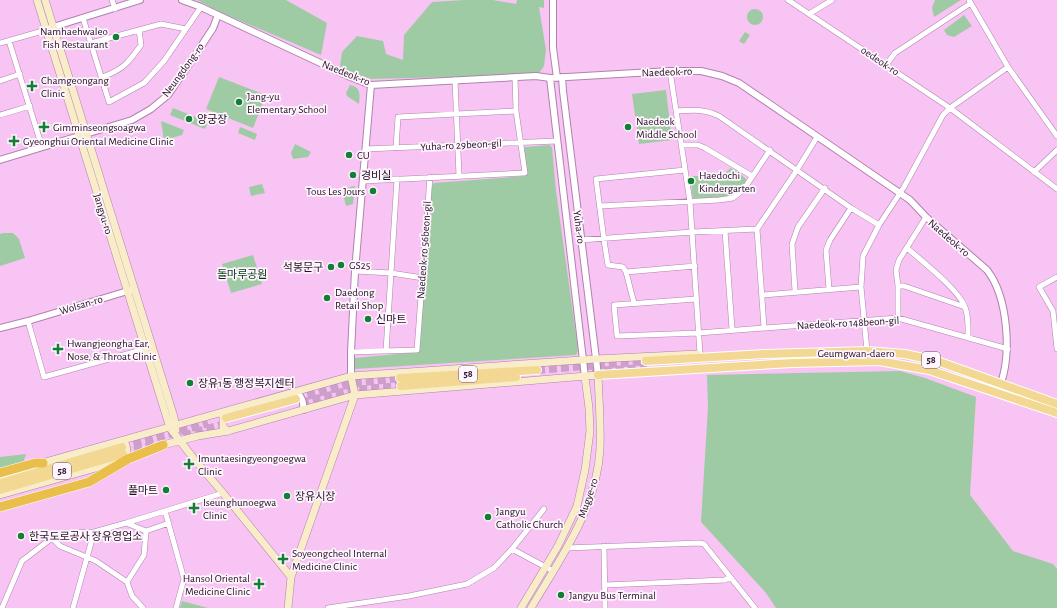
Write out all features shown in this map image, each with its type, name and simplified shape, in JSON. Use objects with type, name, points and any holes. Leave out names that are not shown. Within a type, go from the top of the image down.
[{"type":"highway","points":[[0,507],[89,482],[124,450],[163,445]]},
{"type":"highway","points":[[0,473],[35,463],[43,463]]},
{"type":"main road","name":"Jangyu-ro","points":[[37,0],[50,28]]},
{"type":"main road","name":"Jangyu-ro","points":[[45,0],[50,28],[82,135],[173,427]]},
{"type":"main road","name":"Jangyu-ro","points":[[131,290],[145,349],[173,427]]},
{"type":"main road","points":[[163,445],[178,438],[198,436],[226,421],[296,399],[351,376],[596,359],[763,351],[798,353]]},
{"type":"main road","name":"Geumgwan-daero","points":[[880,361],[834,356],[646,365],[765,354],[867,351],[905,354],[937,361],[1057,404]]},
{"type":"main road","points":[[0,495],[124,450],[173,427],[303,410],[355,395],[598,375],[792,363],[880,361],[929,370],[1057,413]]},
{"type":"main road","name":"58","points":[[400,382],[537,372]]},
{"type":"main road","name":"Mugye-ro","points":[[531,608],[571,540],[585,510],[595,481],[600,450],[598,375]]},
{"type":"main road","points":[[288,608],[291,577],[355,395],[351,376]]},
{"type":"main road","name":"Mugye-ro","points":[[521,608],[563,536],[578,506],[590,431],[585,377]]},
{"type":"main road","points":[[226,421],[296,399]]},
{"type":"main road","points":[[173,427],[178,438],[194,459],[291,577]]},
{"type":"main road","points":[[0,477],[43,463],[124,450]]},
{"type":"main road","name":"58","points":[[0,483],[124,450]]},
{"type":"main road","name":"58","points":[[0,490],[124,450]]},
{"type":"street","points":[[112,0],[115,9]]},
{"type":"street","points":[[0,44],[140,0]]},
{"type":"street","name":"Naedeok-ro","points":[[182,0],[201,7],[370,85],[536,76],[560,78],[670,71],[701,71],[722,76],[740,83],[910,200],[926,217],[987,270],[992,276],[1000,295],[1004,311],[1008,349],[998,392]]},
{"type":"street","name":"Yuha-ro","points":[[553,0],[553,48],[563,91],[580,240],[598,375]]},
{"type":"street","name":"oedeok-ro","points":[[788,0],[950,108],[1057,189]]},
{"type":"street","points":[[809,14],[832,0]]},
{"type":"street","points":[[886,65],[895,53],[970,2],[1008,67],[1057,136]]},
{"type":"street","points":[[84,18],[109,102],[144,83],[164,61],[201,7]]},
{"type":"street","name":"Neungdong-ro","points":[[0,160],[132,120],[151,108],[168,94],[196,54],[218,15]]},
{"type":"street","points":[[91,43],[161,24],[186,29]]},
{"type":"street","points":[[102,77],[113,73],[129,62],[141,45],[139,30]]},
{"type":"street","points":[[9,41],[42,147]]},
{"type":"street","points":[[867,351],[862,287],[863,256],[879,225],[900,194],[943,115],[950,108],[1008,67]]},
{"type":"street","points":[[670,71],[690,202],[700,354]]},
{"type":"street","points":[[0,81],[20,74]]},
{"type":"street","points":[[363,181],[525,173],[516,111],[515,77]]},
{"type":"street","name":"Yuha-ro","points":[[550,78],[585,377]]},
{"type":"street","points":[[455,80],[459,176]]},
{"type":"street","points":[[351,376],[355,271],[370,85]]},
{"type":"street","points":[[0,115],[30,106]]},
{"type":"street","points":[[396,148],[398,117],[516,111]]},
{"type":"street","points":[[677,111],[706,111],[719,116],[825,188],[851,208],[879,225]]},
{"type":"street","points":[[764,327],[757,229],[797,170],[817,136]]},
{"type":"street","name":"Yuha-ro 29beon-gil","points":[[365,149],[557,141]]},
{"type":"street","points":[[682,145],[698,145],[705,148],[752,176]]},
{"type":"street","points":[[600,206],[690,202],[733,198],[744,189],[770,150]]},
{"type":"street","points":[[1034,172],[1057,150]]},
{"type":"street","points":[[685,170],[596,179],[603,238],[608,265],[623,267],[626,272],[634,303],[696,299]]},
{"type":"street","name":"Naedeok-ro 56beon-gil","points":[[386,351],[417,350],[430,178]]},
{"type":"street","points":[[351,352],[386,351],[397,179]]},
{"type":"street","points":[[795,292],[792,244],[798,227],[825,188]]},
{"type":"street","points":[[829,289],[826,250],[830,240],[851,208]]},
{"type":"street","points":[[898,318],[898,286],[896,270],[899,260],[926,217]]},
{"type":"street","points":[[580,240],[757,229]]},
{"type":"street","points":[[725,231],[732,329]]},
{"type":"street","points":[[907,248],[958,294],[965,307],[968,319],[968,338]]},
{"type":"street","points":[[626,272],[695,266]]},
{"type":"street","points":[[355,271],[391,273],[423,278]]},
{"type":"street","points":[[1057,277],[1039,287],[1053,311],[1057,349]]},
{"type":"street","points":[[898,286],[904,286],[965,307]]},
{"type":"street","points":[[762,295],[862,287]]},
{"type":"street","name":"Wolsan-ro","points":[[0,328],[131,290]]},
{"type":"street","name":"Naedeok-ro 148beon-gil","points":[[634,303],[614,305],[617,336],[698,333],[732,329],[898,318],[1008,349]]},
{"type":"street","points":[[28,321],[44,377],[145,349]]},
{"type":"street","points":[[296,399],[302,398],[304,404],[303,410]]},
{"type":"street","points":[[2,608],[22,561],[52,538],[71,534],[94,532],[223,493]]},
{"type":"street","points":[[328,608],[409,596],[467,584],[494,568],[512,549],[544,509]]},
{"type":"street","points":[[165,511],[184,579],[176,608]]},
{"type":"street","points":[[126,523],[146,531],[169,523]]},
{"type":"street","points":[[127,582],[144,555],[146,531]]},
{"type":"street","points":[[74,608],[94,532]]},
{"type":"street","points":[[52,538],[60,546],[96,561],[127,582],[132,596],[143,608]]},
{"type":"street","points":[[566,548],[704,544],[755,608]]},
{"type":"street","points":[[604,546],[605,608]]},
{"type":"street","points":[[512,549],[553,571]]},
{"type":"street","points":[[605,585],[725,580],[730,577]]},
{"type":"green space","points":[[197,0],[286,0],[327,23],[321,55],[222,13]]},
{"type":"green space","points":[[493,0],[516,4],[517,0],[544,0],[544,8],[539,7],[546,50],[544,66],[539,73],[493,76],[371,79],[354,74],[340,66],[342,52],[357,36],[383,41],[386,54],[403,60],[404,35],[432,2]]},
{"type":"green space","points":[[935,0],[961,0],[934,17],[932,8]]},
{"type":"green space","points":[[752,9],[758,9],[763,14],[761,23],[758,25],[752,25],[747,20],[747,14]]},
{"type":"green space","points":[[964,15],[972,26],[954,37],[947,35],[944,30]]},
{"type":"green space","points":[[745,32],[750,35],[744,44],[739,41]]},
{"type":"green space","points":[[219,77],[266,95],[253,128],[206,109]]},
{"type":"green space","points":[[350,85],[354,86],[359,92],[359,104],[347,96],[346,93]]},
{"type":"green space","points":[[666,90],[672,140],[639,144],[632,94]]},
{"type":"green space","name":"양궁장","points":[[173,108],[208,122],[205,129],[170,115]]},
{"type":"green space","points":[[161,121],[184,130],[182,135],[164,140]]},
{"type":"green space","points":[[240,127],[257,134],[255,140],[238,133]]},
{"type":"green space","points":[[295,144],[311,152],[308,157],[293,159],[291,153]]},
{"type":"green space","points":[[549,145],[552,147],[556,191],[578,349],[577,354],[355,369],[355,358],[419,352],[432,186],[434,183],[526,176],[525,147]]},
{"type":"green space","points":[[731,168],[746,179],[745,183],[731,196],[693,199],[690,176],[721,176]]},
{"type":"green space","points":[[262,184],[265,193],[251,196],[249,187]]},
{"type":"green space","points":[[355,186],[353,204],[346,206],[342,189]]},
{"type":"green space","points":[[13,233],[19,239],[25,258],[0,266],[0,234]]},
{"type":"green space","name":"돌마루공원","points":[[253,255],[262,284],[231,293],[222,264]]},
{"type":"green space","points":[[900,371],[925,378],[976,397],[970,495],[1013,551],[1053,564],[1057,569],[1057,608],[776,608],[766,593],[701,522],[708,407],[707,375]]},
{"type":"green space","points":[[26,454],[23,463],[0,469],[0,457]]},
{"type":"green space","points":[[182,601],[208,608],[180,608]]},
{"type":"tunnel","points":[[537,370],[646,361]]},
{"type":"tunnel","points":[[592,371],[647,368]]},
{"type":"tunnel","points":[[296,399],[354,383],[400,378]]},
{"type":"tunnel","points":[[301,403],[350,390],[401,386]]},
{"type":"tunnel","points":[[122,447],[208,423]]},
{"type":"tunnel","points":[[172,439],[228,423]]},
{"type":"tunnel","points":[[123,454],[155,444]]},
{"type":"place","name":"Namhaehwaleo Fish Restaurant","points":[[116,37]]},
{"type":"place","name":"Chamgeongang Clinic","points":[[32,86]]},
{"type":"place","name":"Jang-yu Elementary School","points":[[239,102]]},
{"type":"place","name":"양궁장","points":[[189,119]]},
{"type":"place","name":"Gimminseongsoagwa","points":[[44,127]]},
{"type":"place","name":"Naedeok Middle School","points":[[628,127]]},
{"type":"place","name":"Gyeonghui Oriental Medicine Clinic","points":[[14,141]]},
{"type":"place","name":"CU","points":[[349,155]]},
{"type":"place","name":"경비실","points":[[353,175]]},
{"type":"place","name":"Haedochi Kindergarten","points":[[691,181]]},
{"type":"place","name":"Tous Les Jours","points":[[373,191]]},
{"type":"place","name":"GS25","points":[[341,265]]},
{"type":"place","name":"석봉문구","points":[[331,267]]},
{"type":"place","name":"Daedong Retail Shop","points":[[327,298]]},
{"type":"place","name":"신마트","points":[[368,319]]},
{"type":"place","name":"Hwangjeongha Ear, Nose, & Throat Clinic","points":[[58,349]]},
{"type":"place","name":"장유1동 행정복지센터","points":[[190,383]]},
{"type":"place","name":"Imuntaesingyeongoegwa Clinic","points":[[189,464]]},
{"type":"place","name":"풀마트","points":[[166,490]]},
{"type":"place","name":"장유시장","points":[[287,496]]},
{"type":"place","name":"Iseunghunoegwa Clinic","points":[[194,508]]},
{"type":"place","name":"Jangyu Catholic Church","points":[[488,517]]},
{"type":"place","name":"한국도로공사 장유영업소","points":[[21,536]]},
{"type":"place","name":"Soyeongcheol Internal Medicine Clinic","points":[[283,559]]},
{"type":"place","name":"Hansol Oriental Medicine Clinic","points":[[259,584]]},
{"type":"place","name":"Jangyu Bus Terminal","points":[[561,595]]}]
